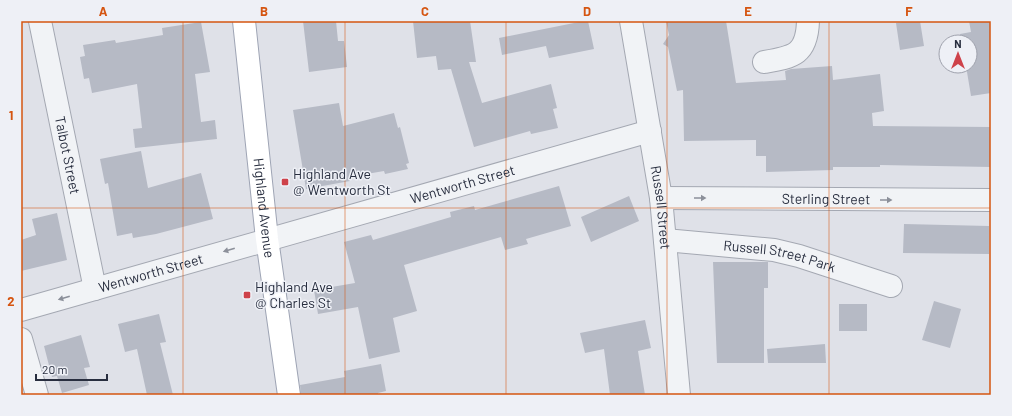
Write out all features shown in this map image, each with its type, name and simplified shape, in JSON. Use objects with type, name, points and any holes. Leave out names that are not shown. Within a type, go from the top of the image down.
[{"type":"main road","name":"Highland Avenue","points":[[244,21],[267,239],[289,395]]},
{"type":"street","name":"Talbot Street","points":[[40,21],[95,289]]},
{"type":"street","name":"Russell Street","points":[[632,21],[661,198],[680,395]]},
{"type":"street","points":[[764,62],[794,56],[803,46],[808,32],[808,21]]},
{"type":"street","name":"Wentworth Street","points":[[21,310],[650,131]]},
{"type":"street","name":"Sterling Street","points":[[661,198],[991,200]]},
{"type":"street","name":"Russell Street Park","points":[[665,240],[774,250],[799,256],[891,286]]},
{"type":"street","points":[[21,339],[37,395]]},
{"type":"building","points":[[303,21],[336,21],[338,41],[344,41],[347,67],[309,72]]},
{"type":"building","points":[[413,21],[470,21],[476,62],[469,62],[482,103],[551,84],[557,108],[553,109],[558,128],[531,134],[530,131],[474,147],[451,69],[438,70],[436,56],[417,58]]},
{"type":"building","points":[[588,21],[594,49],[549,58],[546,46],[502,55],[499,38]]},
{"type":"building","points":[[666,21],[726,21],[736,83],[786,80],[785,71],[791,69],[832,66],[833,80],[880,74],[884,111],[872,113],[873,126],[991,127],[991,167],[880,165],[880,167],[833,167],[833,170],[766,172],[766,156],[756,156],[756,140],[684,141],[683,90],[677,91],[668,47],[663,44],[669,35]]},
{"type":"building","points":[[920,21],[924,46],[900,50],[896,23]]},
{"type":"building","points":[[969,21],[991,21],[991,93],[971,96],[967,74],[978,74],[978,34],[960,34],[971,32]]},
{"type":"building","points":[[201,22],[210,72],[195,74],[201,122],[215,120],[217,139],[135,148],[133,129],[142,128],[137,84],[92,93],[89,78],[84,79],[80,57],[85,56],[83,45],[115,40],[116,43],[163,35],[162,28]]},
{"type":"building","points":[[339,103],[343,126],[394,113],[398,128],[400,127],[409,163],[406,164],[408,169],[385,174],[384,171],[349,177],[350,181],[306,189],[293,110]]},
{"type":"building","points":[[141,151],[148,188],[201,173],[213,219],[156,234],[133,238],[132,233],[117,236],[108,183],[105,184],[100,159]]},
{"type":"building","points":[[559,186],[571,226],[526,239],[528,244],[505,250],[501,237],[404,265],[417,311],[393,318],[400,352],[369,359],[358,307],[318,314],[314,290],[355,283],[344,242],[371,235],[373,240],[451,217],[450,212],[474,206],[475,210]]},
{"type":"building","points":[[629,196],[639,221],[591,242],[581,217]]},
{"type":"building","points":[[57,213],[67,260],[21,271],[21,240],[36,235],[32,219]]},
{"type":"building","points":[[904,224],[989,226],[989,254],[903,253]]},
{"type":"building","points":[[713,262],[768,262],[768,288],[764,288],[764,363],[717,363]]},
{"type":"building","points":[[934,301],[961,309],[950,348],[922,340]]},
{"type":"building","points":[[839,304],[867,304],[867,331],[839,331]]},
{"type":"building","points":[[159,314],[166,342],[160,343],[173,395],[147,395],[137,349],[125,352],[118,324]]},
{"type":"building","points":[[645,320],[651,348],[638,351],[645,395],[610,395],[604,349],[585,353],[580,333]]},
{"type":"building","points":[[81,335],[90,367],[84,368],[89,385],[62,393],[57,376],[52,377],[44,346]]},
{"type":"building","points":[[825,344],[826,363],[768,363],[767,349]]},
{"type":"building","points":[[381,364],[386,391],[378,393],[378,395],[301,395],[300,385],[345,377],[344,371]]},
{"type":"place","name":"Highland Ave @ Wentworth St","points":[[285,182]]},
{"type":"place","name":"Highland Ave @ Charles St","points":[[247,295]]}]
